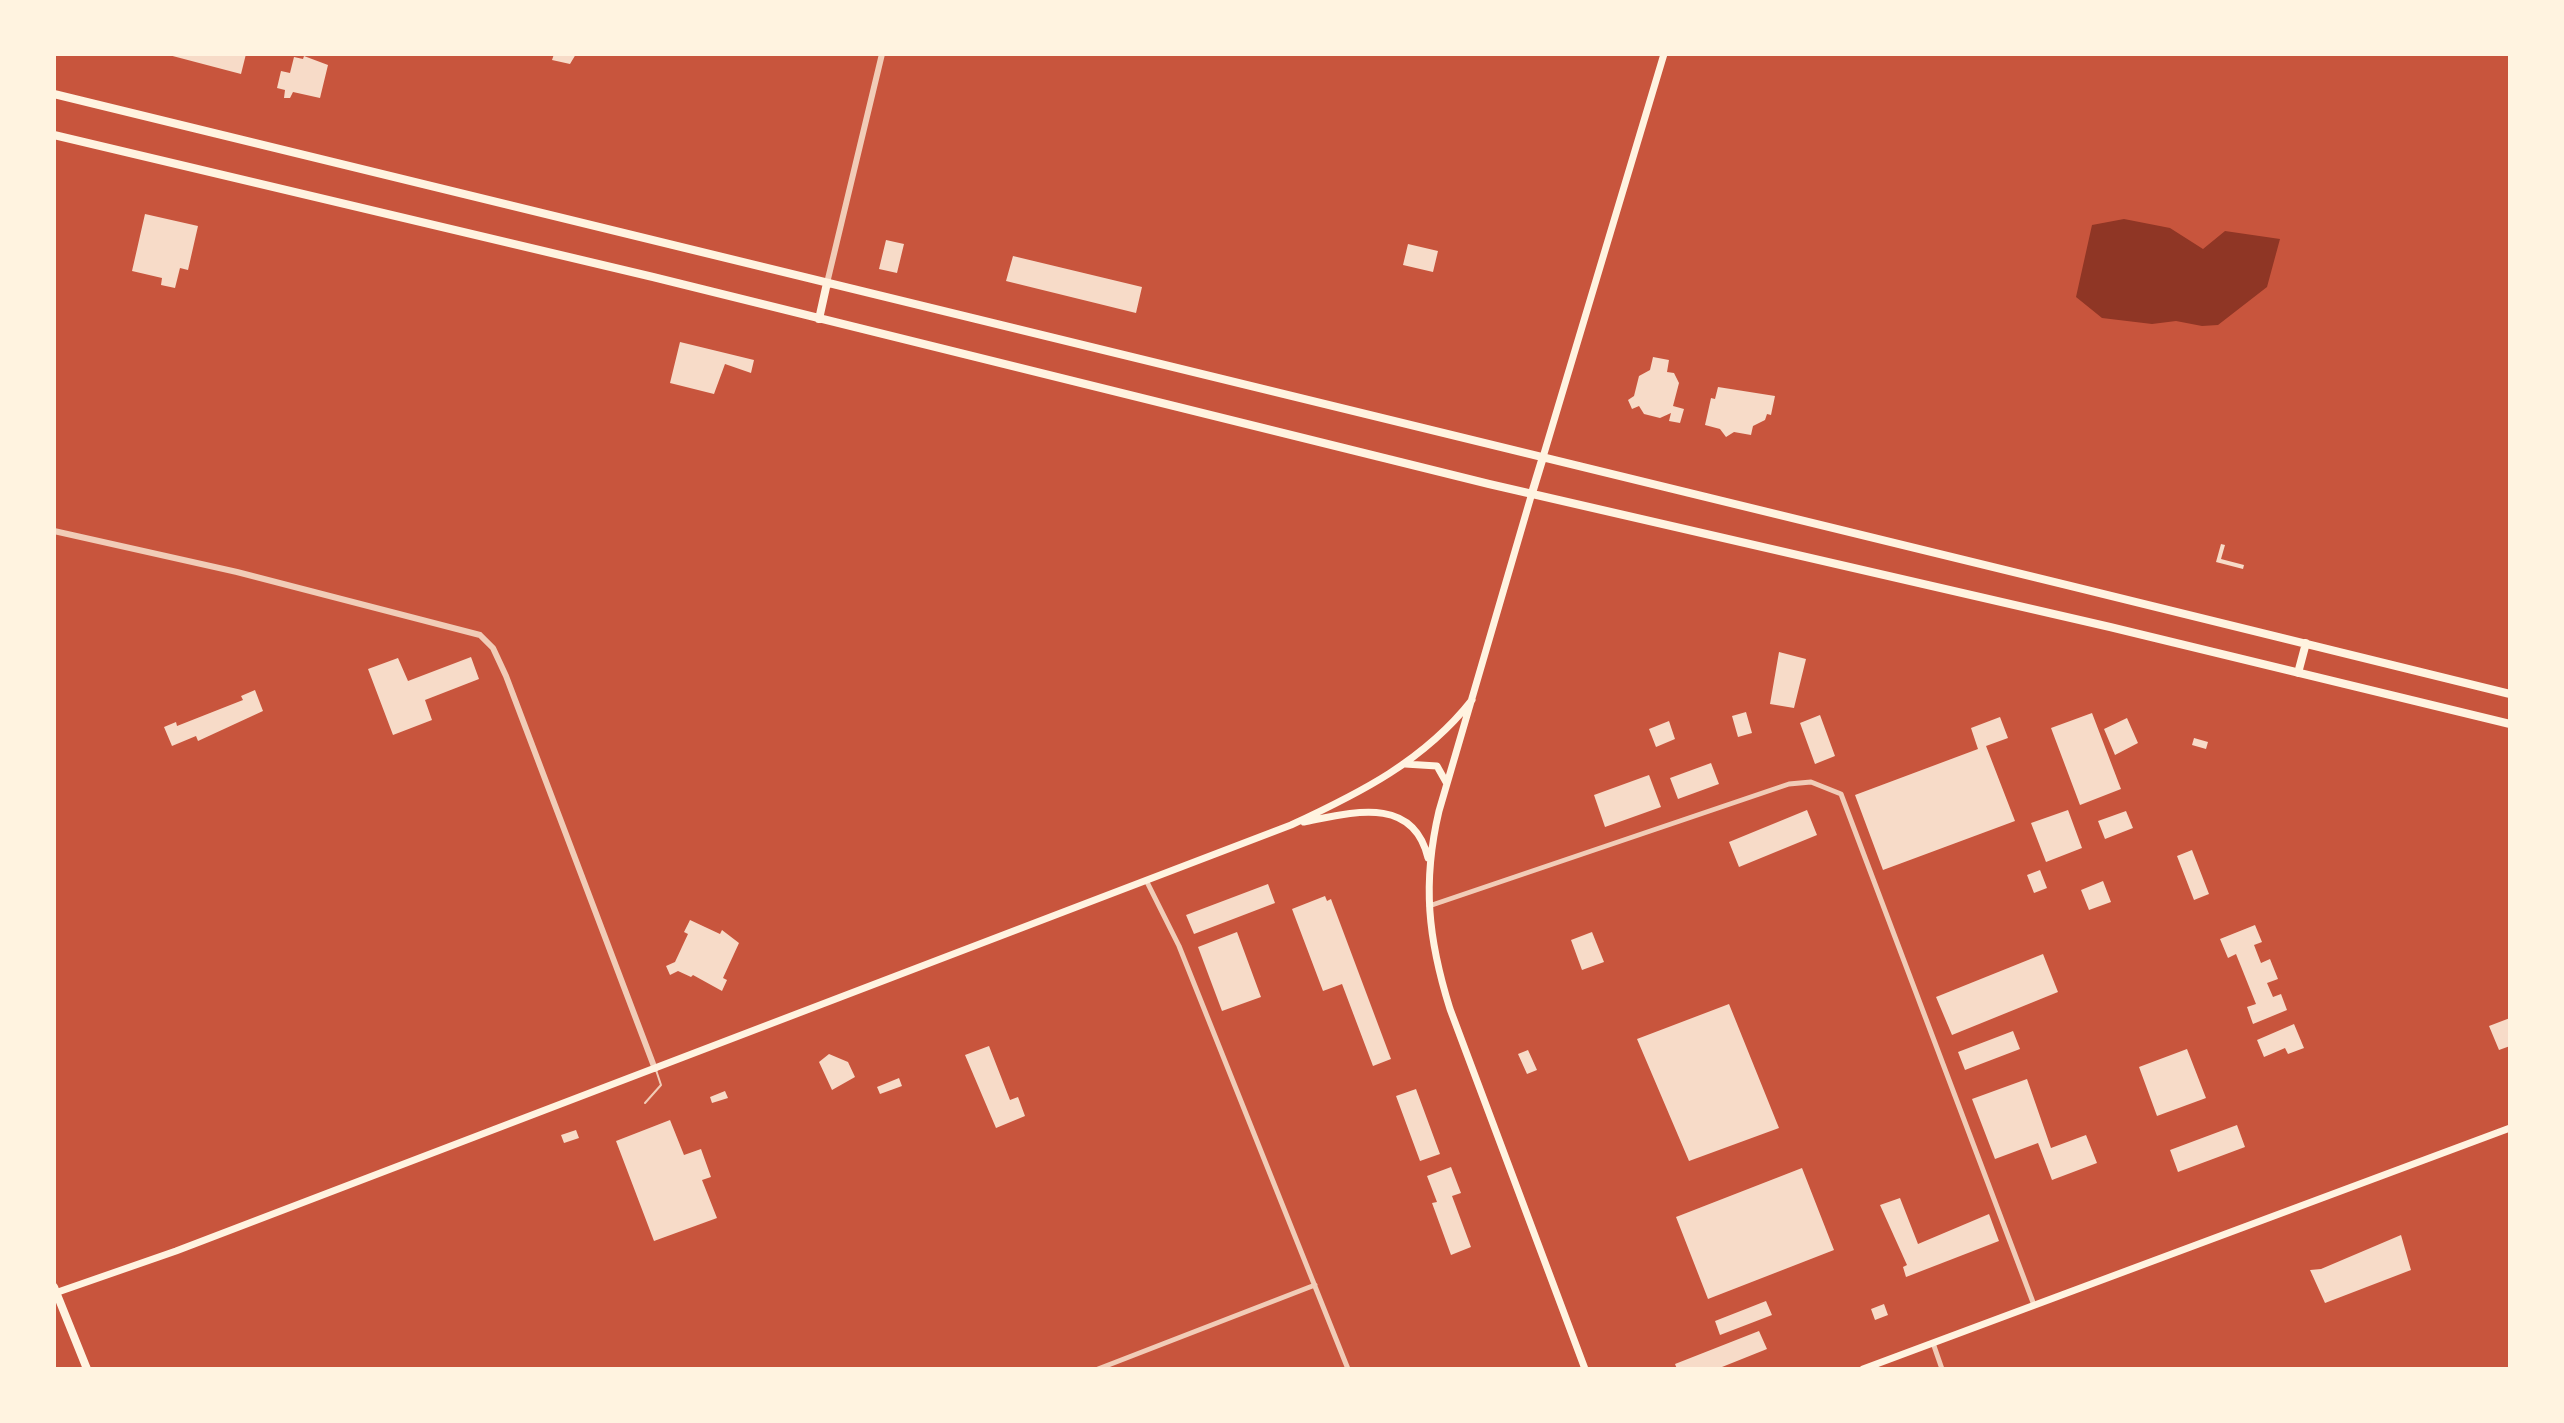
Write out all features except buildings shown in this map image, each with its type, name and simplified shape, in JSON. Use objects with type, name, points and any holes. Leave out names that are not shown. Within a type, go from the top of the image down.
[{"type":"main road","points":[[1428,862],[1447,784],[1664,54]]},
{"type":"main road","points":[[54,94],[2510,694]]},
{"type":"main road","points":[[54,135],[1532,493],[2510,724]]},
{"type":"main road","points":[[819,319],[827,283]]},
{"type":"main road","points":[[2298,673],[2306,643]]},
{"type":"main road","points":[[87,1369],[56,1290],[176,1251],[1291,825],[1357,795],[1405,764],[1442,736],[1472,700]]},
{"type":"main road","points":[[1405,764],[1437,766],[1447,784]]},
{"type":"main road","points":[[1291,825],[1359,811],[1385,813],[1414,830],[1425,846],[1428,906],[1440,976],[1582,1366]]},
{"type":"main road","points":[[1863,1369],[2510,1128]]},
{"type":"street","points":[[827,283],[882,54]]},
{"type":"street","points":[[54,531],[237,572],[480,635],[493,648],[506,676],[655,1069]]},
{"type":"street","points":[[1428,906],[1789,784],[1811,782],[1841,794],[2035,1307]]},
{"type":"street","points":[[1147,882],[1179,946],[1348,1369]]},
{"type":"street","points":[[1098,1369],[1315,1285]]},
{"type":"street","points":[[1933,1343],[1942,1369]]},
{"type":"lane","points":[[645,1103],[661,1085],[655,1069]]},
{"type":"shaded area","points":[[2124,219],[2170,228],[2203,249],[2225,231],[2280,239],[2267,287],[2218,325],[2202,326],[2176,321],[2152,324],[2102,318],[2076,297],[2092,225]]}]
